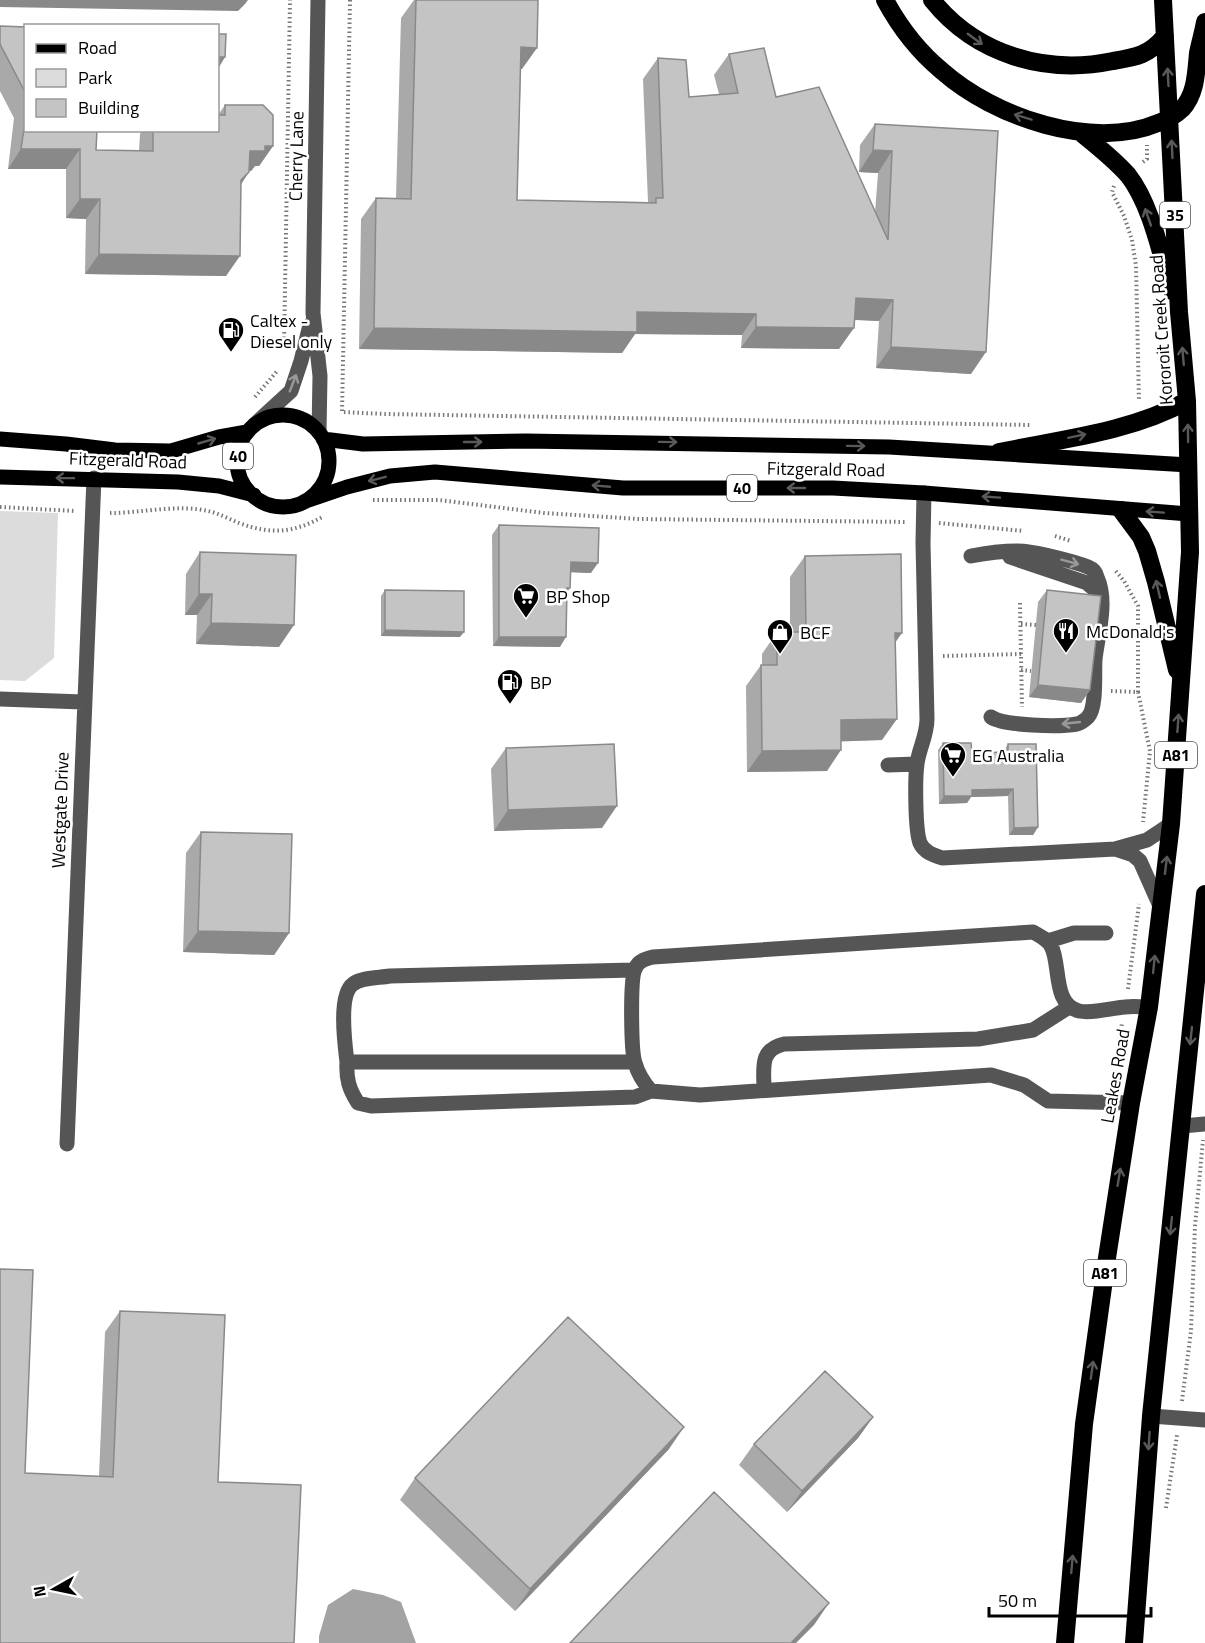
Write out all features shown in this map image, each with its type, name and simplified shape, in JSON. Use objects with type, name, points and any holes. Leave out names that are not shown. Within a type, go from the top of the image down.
[{"type":"highway","points":[[885,0],[894,16],[916,44],[942,71],[972,93],[1008,112],[1046,124],[1080,132],[1104,134],[1148,128],[1170,118],[1182,109],[1190,98],[1194,85],[1205,22]]},
{"type":"highway","points":[[932,0],[950,20],[984,45],[1012,57],[1034,63],[1082,66],[1135,57],[1153,50],[1165,36]]},
{"type":"highway","name":"Kororoit Creek Road","points":[[1163,0],[1179,312],[1187,401],[1197,465],[1197,515]]},
{"type":"highway","points":[[1080,132],[1128,175],[1135,186],[1148,213],[1179,312]]},
{"type":"highway","points":[[999,452],[1117,429],[1149,419],[1187,401]]},
{"type":"highway","points":[[1121,510],[1141,537],[1146,551],[1156,582],[1181,687]]},
{"type":"highway","name":"Leakes Road","points":[[1065,1643],[1084,1424],[1131,1103],[1149,1007],[1171,824],[1190,552],[1197,515]]},
{"type":"highway","points":[[1134,1643],[1151,1416],[1205,894]]},
{"type":"main road","name":"40","points":[[306,501],[293,506],[279,506],[266,503],[254,495],[245,485],[239,472],[240,445],[251,429],[267,418],[281,415],[295,416],[308,422],[321,435]]},
{"type":"main road","name":"Fitzgerald Road","points":[[0,439],[115,450],[171,451],[251,429]]},
{"type":"main road","name":"Fitzgerald Road","points":[[321,435],[363,444],[526,441],[889,447],[1197,465]]},
{"type":"main road","points":[[306,501],[317,492],[325,480],[329,466],[328,452],[321,435]]},
{"type":"main road","name":"Fitzgerald Road","points":[[306,501],[390,476],[435,472],[623,488],[833,488],[924,493],[1197,515]]},
{"type":"main road","name":"Fitzgerald Road","points":[[0,477],[178,482],[219,486],[254,495]]},
{"type":"street","name":"Cherry Lane","points":[[318,0],[313,313],[320,376],[321,435]]},
{"type":"street","name":"Cherry Lane","points":[[251,429],[291,391],[313,313]]},
{"type":"street","name":"Westgate Drive","points":[[67,1143],[83,702],[94,478]]},
{"type":"street","points":[[924,493],[927,733],[917,764],[920,843],[926,851],[942,858],[1115,849],[1147,840],[1171,824]]},
{"type":"street","points":[[971,556],[989,553],[1086,583],[1094,589],[1101,604],[1094,706],[1091,715],[1076,724],[1035,725],[1002,722],[991,717]]},
{"type":"street","points":[[0,699],[83,702]]},
{"type":"street","points":[[888,765],[917,764]]},
{"type":"street","points":[[1115,849],[1133,855],[1140,861],[1160,906]]},
{"type":"street","points":[[651,1091],[642,1081],[634,1062],[632,1000],[634,970],[641,961],[653,957],[1033,932],[1048,941],[1054,951],[1059,987],[1069,1007],[1085,1012],[1125,1007],[1149,1007]]},
{"type":"street","points":[[1048,941],[1074,933],[1106,933]]},
{"type":"street","points":[[634,970],[390,976],[353,983],[347,990],[344,1022],[346,1075],[349,1088],[358,1103],[371,1106],[635,1097],[651,1091],[700,1095],[991,1075],[1024,1085],[1048,1101],[1131,1103]]},
{"type":"street","points":[[764,1089],[765,1056],[773,1047],[784,1044],[978,1039],[1033,1030],[1069,1007]]},
{"type":"street","points":[[347,1062],[634,1062]]},
{"type":"street","points":[[1182,1126],[1205,1124]]},
{"type":"street","points":[[1151,1416],[1205,1420]]},
{"type":"path","points":[[284,352],[290,0]]},
{"type":"path","points":[[350,0],[342,412],[1037,425]]},
{"type":"path","points":[[250,402],[284,363]]},
{"type":"path","points":[[1128,404],[1139,400]]},
{"type":"path","points":[[363,500],[439,500],[544,513],[639,519],[948,523],[1026,532]]},
{"type":"path","points":[[174,509],[208,511],[267,531],[289,531],[333,511]]},
{"type":"path","points":[[1046,535],[1066,538],[1076,544]]},
{"type":"path","points":[[1094,691],[1138,692],[1138,606],[1124,581],[1112,567]]},
{"type":"path","points":[[1020,603],[1022,710],[1033,709]]},
{"type":"path","points":[[1021,624],[1036,625]]},
{"type":"path","points":[[926,656],[1021,654]]},
{"type":"path","points":[[1022,670],[1031,671]]},
{"type":"path","points":[[1165,1512],[1191,1331],[1195,1226],[1205,1124]]},
{"type":"green space","points":[[0,511],[58,513],[54,658],[25,681],[0,680]]},
{"type":"shaded area","points":[[353,1589],[383,1595],[401,1602],[416,1643],[319,1643],[328,1605]]},
{"type":"building","points":[[416,0],[538,0],[537,48],[521,47],[517,200],[656,203],[656,198],[663,198],[658,58],[686,60],[689,97],[738,93],[729,54],[764,48],[776,97],[819,87],[888,240],[892,151],[873,150],[875,124],[998,131],[986,352],[891,347],[893,300],[856,298],[854,328],[756,327],[756,314],[637,312],[637,332],[374,328],[376,198],[411,199]]},
{"type":"building","points":[[0,26],[24,27],[24,90],[0,44]]},
{"type":"building","points":[[219,34],[226,34],[225,57],[219,57]]},
{"type":"building","points":[[225,105],[263,105],[273,115],[273,146],[265,146],[265,151],[250,151],[249,172],[241,180],[240,256],[99,254],[100,199],[80,199],[80,149],[21,149],[24,129],[24,132],[97,132],[96,150],[153,151],[153,132],[219,132],[219,115],[225,115]]},
{"type":"building","points":[[499,525],[599,528],[598,563],[571,562],[570,588],[567,588],[566,637],[499,637]]},
{"type":"building","points":[[200,552],[296,555],[294,625],[211,623],[212,594],[199,594]]},
{"type":"building","points":[[901,554],[902,633],[895,633],[897,719],[841,720],[841,750],[762,751],[761,665],[777,665],[777,632],[806,632],[805,556]]},
{"type":"building","points":[[385,590],[464,591],[464,632],[385,630]]},
{"type":"building","name":"McDonald's","points":[[1047,590],[1101,596],[1090,690],[1038,685]]},
{"type":"building","points":[[943,743],[971,743],[972,753],[1008,752],[1008,744],[1036,744],[1038,827],[1014,828],[1013,789],[972,790],[972,796],[944,796]]},
{"type":"building","points":[[614,744],[617,806],[508,810],[506,748]]},
{"type":"building","points":[[201,832],[292,834],[289,933],[198,931]]},
{"type":"building","points":[[0,1269],[33,1270],[25,1473],[113,1477],[120,1311],[225,1315],[218,1482],[301,1485],[294,1643],[0,1643]]},
{"type":"building","points":[[568,1317],[684,1427],[530,1589],[415,1478]]},
{"type":"building","points":[[825,1371],[873,1417],[802,1491],[754,1444]]},
{"type":"building","points":[[714,1492],[829,1603],[791,1643],[570,1643]]},
{"type":"place","name":"Caltex - Diesel only","points":[[231,353]]},
{"type":"place","name":"BP Shop","points":[[526,619]]},
{"type":"place","name":"McDonald's","points":[[1066,654]]},
{"type":"place","name":"BCF","points":[[780,655]]},
{"type":"place","name":"BP","points":[[510,705]]},
{"type":"place","name":"EG Australia","points":[[953,778]]}]
